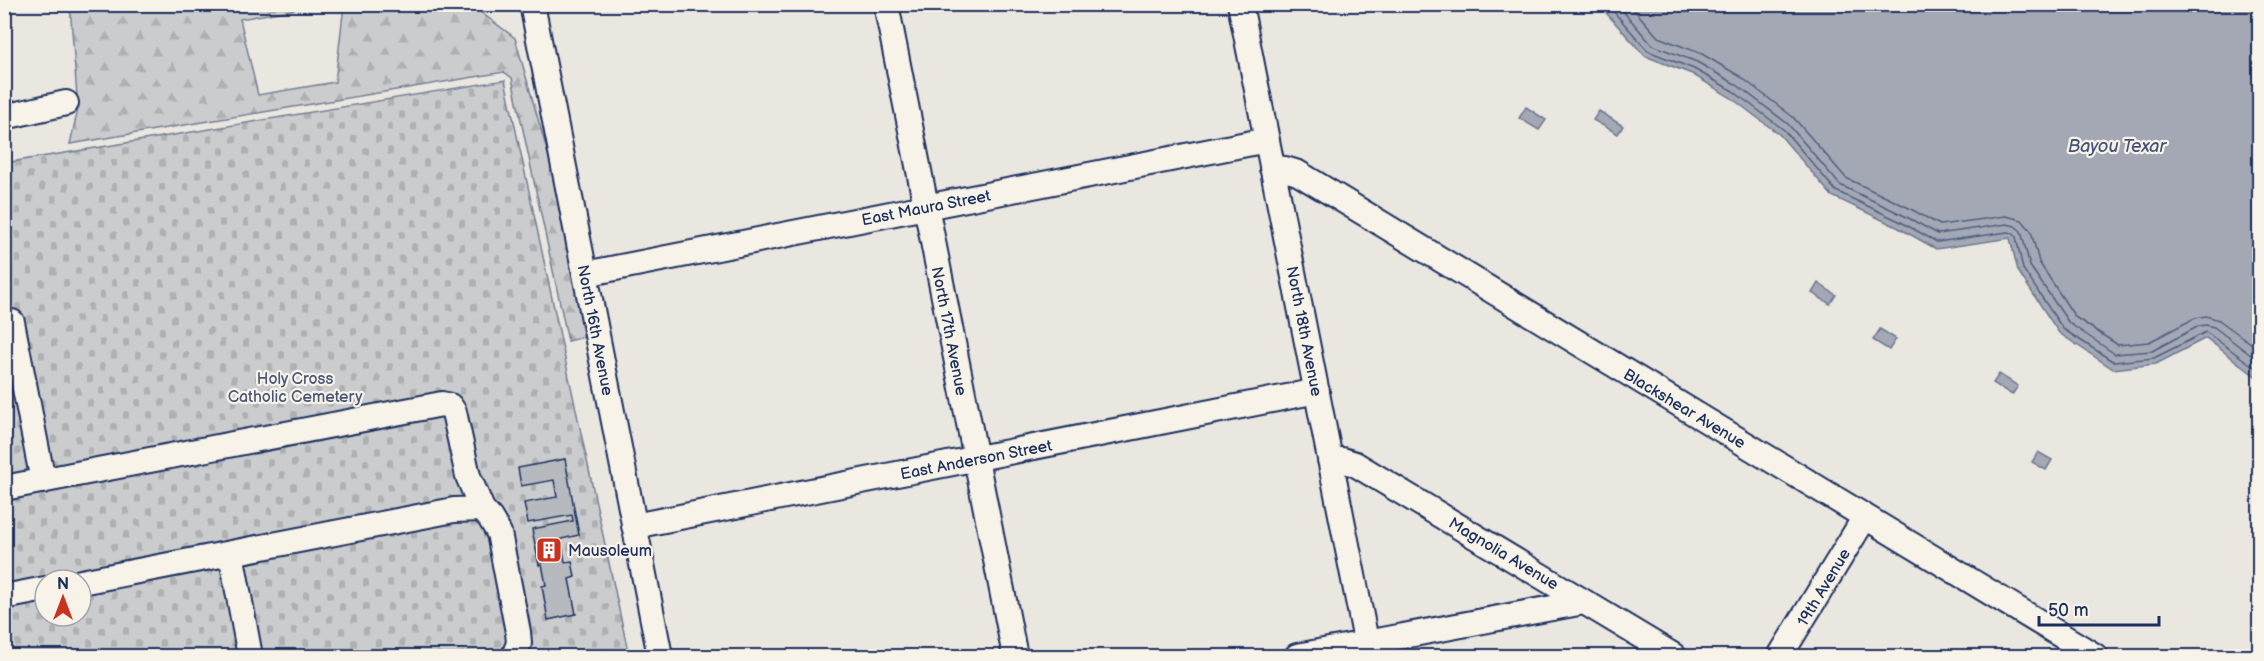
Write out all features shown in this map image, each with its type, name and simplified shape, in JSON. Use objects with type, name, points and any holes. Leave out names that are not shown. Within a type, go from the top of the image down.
[{"type":"street","name":"North 16th Avenue","points":[[532,4],[660,657]]},
{"type":"street","name":"North 17th Avenue","points":[[886,4],[1015,657]]},
{"type":"street","name":"North 18th Avenue","points":[[1240,4],[1368,650]]},
{"type":"street","points":[[4,117],[66,103]]},
{"type":"street","name":"East Maura Street","points":[[585,274],[1267,140]]},
{"type":"street","name":"Blackshear Avenue","points":[[1272,168],[1298,173],[2095,657]]},
{"type":"street","points":[[4,324],[12,322],[43,481]]},
{"type":"street","name":"East Anderson Street","points":[[634,526],[1317,391]]},
{"type":"street","points":[[4,488],[442,404],[450,406],[454,412],[468,476],[482,509],[499,533],[518,632],[519,643],[514,657]]},
{"type":"street","name":"Magnolia Avenue","points":[[1330,460],[1342,460],[1355,464],[1674,657]]},
{"type":"street","points":[[93,580],[454,510],[482,509]]},
{"type":"street","name":"19th Avenue","points":[[1780,657],[1865,517]]},
{"type":"street","points":[[231,553],[250,657]]},
{"type":"street","points":[[4,597],[33,591]]},
{"type":"street","points":[[1297,657],[1368,650],[1584,602]]},
{"type":"green space","points":[[70,5],[319,5],[240,19],[258,95],[335,82],[344,5],[471,5],[515,38],[563,207],[589,336],[568,341],[512,78],[504,72],[70,144],[78,109]]},
{"type":"green space","name":"Holy Cross Catholic Cemetery","points":[[505,80],[629,656],[5,656],[5,163]]},
{"type":"water","name":"Bayou Texar","points":[[1599,5],[2259,5],[2259,379],[2206,338],[2156,364],[2113,369],[2059,333],[2018,271],[2010,238],[1936,249],[1897,227],[1832,196],[1780,135],[1730,97],[1692,74],[1645,56]]},
{"type":"water","points":[[1526,107],[1546,120],[1539,130],[1519,118]]},
{"type":"water","points":[[1599,111],[1623,126],[1618,134],[1593,120]]},
{"type":"water","points":[[1818,283],[1836,295],[1830,304],[1812,293]]},
{"type":"water","points":[[1880,329],[1896,339],[1889,350],[1873,340]]},
{"type":"water","points":[[1999,374],[2018,386],[2012,395],[1993,383]]},
{"type":"water","points":[[2038,452],[2052,460],[2046,470],[2032,462]]},
{"type":"building","name":"Mausoleum","points":[[565,459],[579,535],[561,539],[565,562],[572,561],[575,577],[569,579],[576,614],[548,620],[542,586],[546,585],[542,564],[539,565],[532,529],[573,521],[572,515],[528,523],[524,503],[557,497],[554,480],[521,486],[518,468]]},
{"type":"place","name":"Mausoleum","points":[[549,550]]}]
